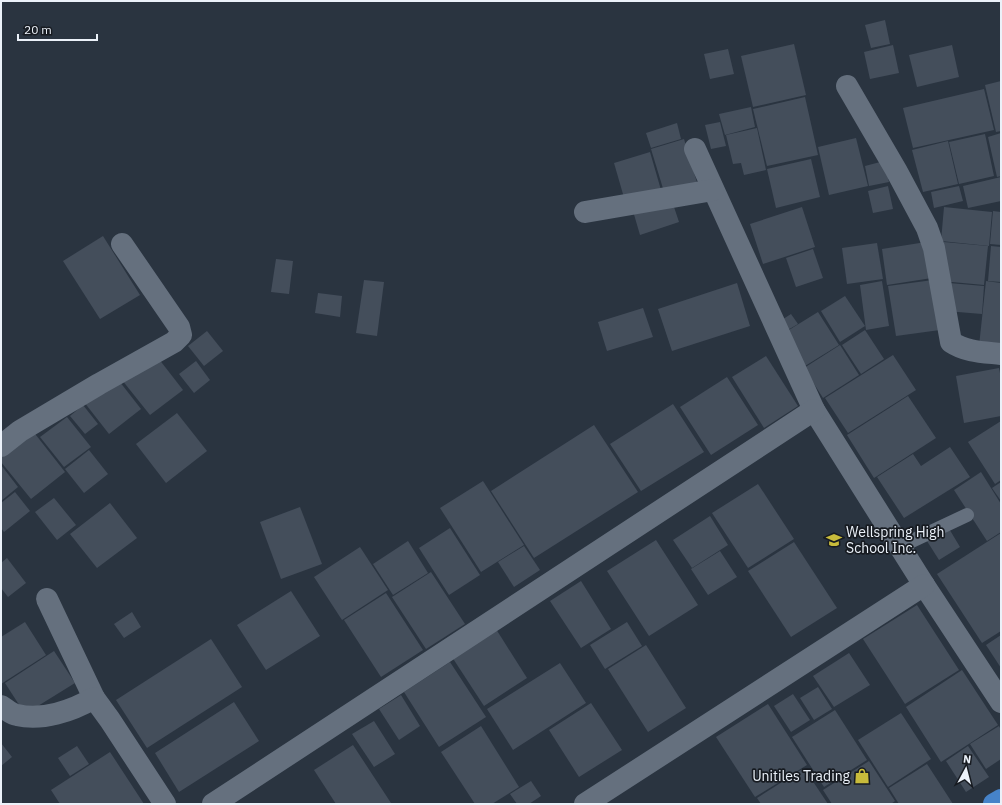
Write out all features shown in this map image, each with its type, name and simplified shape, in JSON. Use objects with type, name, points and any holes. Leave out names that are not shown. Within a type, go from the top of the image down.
[{"type":"highway","points":[[994,804],[1001,800]]},
{"type":"street","points":[[846,86],[896,170],[927,228],[934,248],[951,342],[960,348],[975,352],[1001,354]]},
{"type":"street","points":[[695,149],[814,410],[899,546],[1001,702]]},
{"type":"street","points":[[585,212],[714,190]]},
{"type":"street","points":[[1,446],[20,432],[99,384],[174,342],[181,335],[179,327],[122,244]]},
{"type":"street","points":[[213,804],[814,410]]},
{"type":"street","points":[[585,804],[924,585]]},
{"type":"street","points":[[47,598],[94,698],[165,804]]},
{"type":"street","points":[[1,706],[15,715],[36,717],[82,705],[94,698]]},
{"type":"lane","points":[[899,546],[967,515]]},
{"type":"building","points":[[885,20],[890,44],[871,48],[865,25]]},
{"type":"building","points":[[794,44],[806,95],[753,107],[741,56]]},
{"type":"building","points":[[893,45],[899,73],[870,79],[864,52]]},
{"type":"building","points":[[952,45],[959,77],[917,87],[909,55]]},
{"type":"building","points":[[728,49],[734,74],[710,79],[704,54]]},
{"type":"building","points":[[1001,81],[1001,131],[996,132],[985,85]]},
{"type":"building","points":[[984,89],[994,130],[913,148],[903,108]]},
{"type":"building","points":[[805,97],[818,155],[767,166],[753,109]]},
{"type":"building","points":[[751,107],[755,127],[725,135],[719,114]]},
{"type":"building","points":[[720,122],[726,146],[711,149],[705,125]]},
{"type":"building","points":[[677,123],[681,139],[651,148],[646,133]]},
{"type":"building","points":[[757,128],[766,170],[744,175],[741,163],[733,164],[726,135]]},
{"type":"building","points":[[1001,133],[1001,176],[997,177],[988,137]]},
{"type":"building","points":[[985,134],[994,176],[959,184],[949,142]]},
{"type":"building","points":[[856,138],[868,186],[829,195],[818,147]]},
{"type":"building","points":[[684,139],[698,186],[665,195],[651,149]]},
{"type":"building","points":[[948,141],[958,184],[923,192],[912,150]]},
{"type":"building","points":[[650,152],[661,190],[625,201],[614,163]]},
{"type":"building","points":[[811,159],[820,197],[776,208],[767,169]]},
{"type":"building","points":[[884,161],[889,182],[869,186],[865,166]]},
{"type":"building","points":[[1001,177],[1001,201],[968,208],[963,186]]},
{"type":"building","points":[[888,186],[893,209],[873,213],[868,191]]},
{"type":"building","points":[[959,186],[963,201],[934,208],[931,192]]},
{"type":"building","points":[[671,198],[679,222],[640,235],[633,211]]},
{"type":"building","points":[[802,207],[815,247],[763,264],[750,224]]},
{"type":"building","points":[[944,207],[992,212],[989,246],[941,241]]},
{"type":"building","points":[[993,211],[1001,212],[1001,245],[990,244]]},
{"type":"building","points":[[103,236],[140,295],[100,319],[63,261]]},
{"type":"building","points":[[926,242],[932,278],[887,285],[882,249]]},
{"type":"building","points":[[944,242],[988,246],[984,285],[941,281]]},
{"type":"building","points":[[877,243],[883,279],[847,284],[842,248]]},
{"type":"building","points":[[991,246],[1001,247],[1001,282],[988,281]]},
{"type":"building","points":[[813,249],[823,278],[796,287],[786,258]]},
{"type":"building","points":[[276,259],[293,261],[289,294],[271,292]]},
{"type":"building","points":[[364,280],[384,282],[377,336],[356,333]]},
{"type":"building","points":[[933,280],[940,330],[896,336],[888,286]]},
{"type":"building","points":[[882,281],[889,326],[866,330],[860,285]]},
{"type":"building","points":[[986,281],[1001,283],[1001,348],[979,346]]},
{"type":"building","points":[[737,283],[750,326],[672,351],[658,309]]},
{"type":"building","points":[[949,283],[984,286],[982,314],[946,311]]},
{"type":"building","points":[[318,293],[342,296],[340,317],[315,313]]},
{"type":"building","points":[[845,296],[865,326],[840,342],[821,311]]},
{"type":"building","points":[[643,308],[653,337],[607,351],[598,322]]},
{"type":"building","points":[[818,312],[839,345],[805,366],[784,333]]},
{"type":"building","points":[[791,314],[798,324],[786,331],[780,321]]},
{"type":"building","points":[[865,330],[884,359],[861,374],[842,345]]},
{"type":"building","points":[[207,331],[223,351],[204,366],[188,346]]},
{"type":"building","points":[[840,345],[859,375],[823,398],[804,368]]},
{"type":"building","points":[[155,354],[183,390],[150,415],[122,380]]},
{"type":"building","points":[[893,355],[916,390],[848,433],[825,398]]},
{"type":"building","points":[[766,356],[798,406],[764,428],[732,377]]},
{"type":"building","points":[[196,361],[210,380],[194,393],[179,374]]},
{"type":"building","points":[[999,368],[1001,378],[1001,416],[964,423],[956,376]]},
{"type":"building","points":[[116,377],[141,409],[109,434],[84,402]]},
{"type":"building","points":[[727,377],[758,425],[711,455],[680,407]]},
{"type":"building","points":[[908,396],[936,438],[874,478],[847,435]]},
{"type":"building","points":[[673,404],[704,452],[641,491],[610,444]]},
{"type":"building","points":[[83,405],[98,424],[85,434],[70,416]]},
{"type":"building","points":[[177,413],[207,451],[166,483],[136,444]]},
{"type":"building","points":[[67,417],[91,447],[64,467],[40,437]]},
{"type":"building","points":[[1001,421],[1001,480],[995,484],[968,442]]},
{"type":"building","points":[[594,425],[638,492],[534,558],[491,491]]},
{"type":"building","points":[[32,430],[65,472],[31,499],[1,462],[1,454]]},
{"type":"building","points":[[950,447],[970,477],[904,518],[877,477],[913,454],[921,466]]},
{"type":"building","points":[[89,450],[108,474],[84,493],[65,469]]},
{"type":"building","points":[[1,465],[18,487],[1,501]]},
{"type":"building","points":[[981,472],[1001,504],[1001,532],[987,541],[954,490]]},
{"type":"building","points":[[483,481],[524,545],[481,572],[440,508]]},
{"type":"building","points":[[1001,482],[1001,501],[992,488]]},
{"type":"building","points":[[758,484],[794,539],[748,568],[712,513]]},
{"type":"building","points":[[15,492],[30,511],[4,532],[1,528],[1,503]]},
{"type":"building","points":[[54,498],[76,525],[57,540],[35,512]]},
{"type":"building","points":[[110,503],[137,538],[97,568],[70,534]]},
{"type":"building","points":[[300,507],[322,564],[281,579],[260,522]]},
{"type":"building","points":[[710,516],[728,545],[692,568],[673,540]]},
{"type":"building","points":[[948,527],[960,547],[939,560],[927,541]]},
{"type":"building","points":[[450,528],[480,575],[449,595],[419,548]]},
{"type":"building","points":[[1001,533],[1001,631],[982,643],[937,574]]},
{"type":"building","points":[[656,540],[698,605],[649,636],[607,571]]},
{"type":"building","points":[[408,541],[428,573],[393,595],[373,564]]},
{"type":"building","points":[[794,542],[837,608],[791,637],[748,571]]},
{"type":"building","points":[[524,546],[540,570],[514,587],[498,562]]},
{"type":"building","points":[[360,547],[388,590],[342,620],[314,577]]},
{"type":"building","points":[[720,551],[737,577],[708,595],[691,569]]},
{"type":"building","points":[[7,558],[26,583],[8,597],[1,588],[1,563]]},
{"type":"building","points":[[431,572],[465,624],[426,649],[392,597]]},
{"type":"building","points":[[581,581],[611,629],[581,648],[550,601]]},
{"type":"building","points":[[291,591],[320,636],[266,670],[237,625]]},
{"type":"building","points":[[386,593],[423,650],[381,677],[344,620]]},
{"type":"building","points":[[917,605],[959,670],[905,704],[863,639]]},
{"type":"building","points":[[132,612],[141,627],[124,638],[114,624]]},
{"type":"building","points":[[25,622],[46,655],[1,684],[1,637]]},
{"type":"building","points":[[627,622],[642,646],[605,669],[590,645]]},
{"type":"building","points":[[496,629],[527,678],[484,706],[452,657]]},
{"type":"building","points":[[1001,635],[1001,668],[986,645]]},
{"type":"building","points":[[211,639],[242,687],[147,748],[116,700]]},
{"type":"building","points":[[646,645],[686,708],[648,732],[608,669]]},
{"type":"building","points":[[54,651],[75,683],[25,714],[5,683]]},
{"type":"building","points":[[849,653],[870,685],[834,707],[813,676]]},
{"type":"building","points":[[450,662],[486,717],[439,747],[404,692]]},
{"type":"building","points":[[560,663],[586,703],[513,750],[487,709]]},
{"type":"building","points":[[962,670],[998,725],[941,762],[906,707]]},
{"type":"building","points":[[818,687],[832,709],[814,720],[800,698]]},
{"type":"building","points":[[793,694],[810,720],[791,732],[774,706]]},
{"type":"building","points":[[401,695],[420,726],[399,740],[379,709]]},
{"type":"building","points":[[234,702],[259,741],[179,792],[155,753]]},
{"type":"building","points":[[591,703],[622,750],[579,777],[549,730]]},
{"type":"building","points":[[768,704],[807,765],[755,797],[716,737]]},
{"type":"building","points":[[835,710],[867,760],[824,787],[792,737]]},
{"type":"building","points":[[901,713],[931,759],[888,787],[858,740]]},
{"type":"building","points":[[374,721],[395,754],[374,767],[352,734]]},
{"type":"building","points":[[481,726],[519,787],[492,804],[475,804],[441,752]]},
{"type":"building","points":[[999,726],[1001,730],[1001,759],[986,769],[970,744]]},
{"type":"building","points":[[1,743],[12,757],[1,766]]},
{"type":"building","points":[[353,745],[391,803],[336,804],[314,770]]},
{"type":"building","points":[[77,746],[89,764],[70,776],[58,758]]},
{"type":"building","points":[[968,746],[989,777],[966,792],[946,761]]},
{"type":"building","points":[[110,752],[144,804],[60,804],[51,790]]},
{"type":"building","name":"Unitiles Trading","points":[[869,761],[895,801],[891,804],[832,804],[823,790]]},
{"type":"building","points":[[927,764],[953,804],[899,804],[889,788]]},
{"type":"building","points":[[804,768],[828,804],[761,804],[757,798]]},
{"type":"building","points":[[531,781],[541,796],[529,804],[517,804],[510,794]]},
{"type":"place","name":"Wellspring High School Inc.","points":[[834,540]]},
{"type":"place","name":"Unitiles Trading","points":[[862,776]]}]
